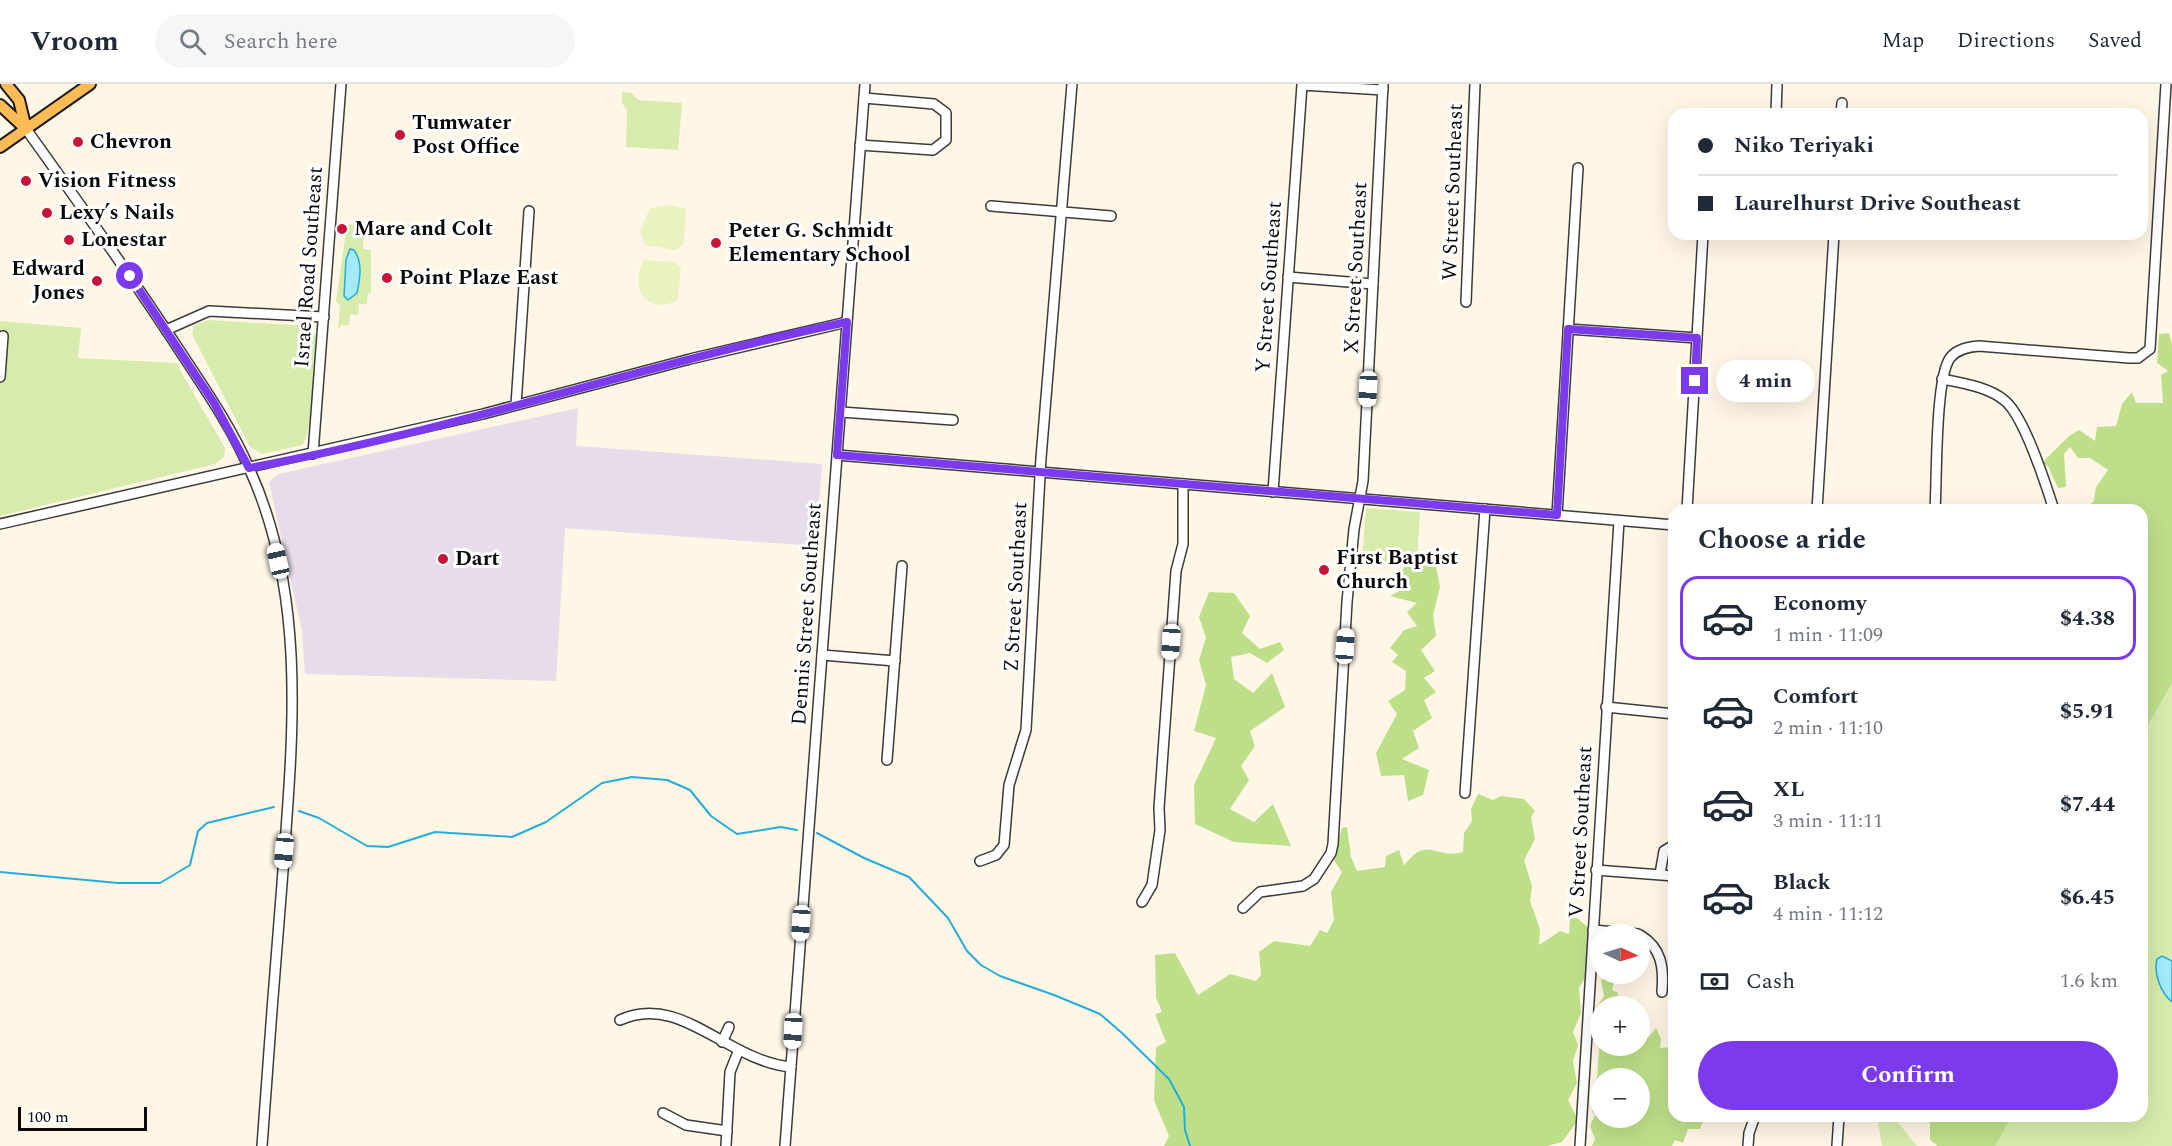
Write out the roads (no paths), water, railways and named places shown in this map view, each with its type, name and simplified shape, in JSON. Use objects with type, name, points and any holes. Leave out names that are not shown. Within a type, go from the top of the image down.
[{"type":"main road","points":[[6,84],[19,100],[26,129]]},
{"type":"main road","points":[[0,147],[90,84]]},
{"type":"main road","points":[[0,105],[26,129]]},
{"type":"street","name":"Israel Road Southeast","points":[[313,454],[341,84]]},
{"type":"street","name":"Dennis Street Southeast","points":[[785,1146],[865,84]]},
{"type":"street","name":"Z Street Southeast","points":[[980,861],[996,855],[1004,846],[1009,785],[1026,730],[1040,472],[1059,211],[1072,84]]},
{"type":"street","name":"W Street Southeast","points":[[1466,302],[1475,84]]},
{"type":"street","points":[[1776,108],[1777,84]]},
{"type":"street","points":[[1935,504],[1942,379],[1951,357],[1964,348],[1979,346],[2129,358],[2145,355],[2152,341],[2166,84]]},
{"type":"street","points":[[1302,85],[1383,87]]},
{"type":"street","name":"Y Street Southeast","points":[[1273,492],[1302,85]]},
{"type":"street","name":"X Street Southeast","points":[[1243,908],[1260,892],[1303,886],[1314,879],[1331,853],[1333,844],[1347,602],[1354,529],[1360,499],[1383,87]]},
{"type":"street","points":[[860,146],[933,150],[946,140],[948,131],[946,112],[934,104],[864,98]]},
{"type":"street","points":[[1842,103],[1842,108]]},
{"type":"street","points":[[26,129],[214,403],[249,468],[269,524],[282,580],[292,645],[294,684],[292,740],[262,1146]]},
{"type":"street","points":[[1557,515],[1578,168]]},
{"type":"street","points":[[991,206],[1111,216]]},
{"type":"street","points":[[516,405],[529,211]]},
{"type":"street","points":[[1687,504],[1703,240]]},
{"type":"street","points":[[1817,504],[1834,240]]},
{"type":"street","points":[[1288,278],[1373,284]]},
{"type":"street","points":[[166,330],[209,311],[324,317]]},
{"type":"street","points":[[0,524],[313,454],[847,322]]},
{"type":"street","points":[[1568,329],[1697,338]]},
{"type":"street","points":[[0,378],[3,336]]},
{"type":"street","points":[[1942,379],[1989,392],[2010,404],[2024,431],[2052,504]]},
{"type":"street","points":[[840,412],[953,420]]},
{"type":"street","points":[[837,455],[1668,525]]},
{"type":"street","points":[[1142,902],[1152,885],[1160,830],[1159,808],[1176,571],[1183,544],[1183,485]]},
{"type":"street","points":[[1466,793],[1485,509]]},
{"type":"street","name":"V Street Southeast","points":[[1593,924],[1619,521]]},
{"type":"street","points":[[887,760],[902,566]]},
{"type":"street","points":[[822,655],[895,661]]},
{"type":"street","points":[[1606,707],[1668,713]]},
{"type":"street","points":[[1660,874],[1665,851],[1668,849]]},
{"type":"street","points":[[1596,870],[1668,875]]},
{"type":"street","points":[[1650,942],[1660,957],[1662,992]]},
{"type":"street","name":"V Street Southeast","points":[[1580,1146],[1590,980]]},
{"type":"street","points":[[620,1020],[640,1013],[666,1014],[738,1052],[768,1064],[791,1067]]},
{"type":"street","points":[[722,1042],[729,1027]]},
{"type":"street","points":[[726,1146],[730,1072],[738,1052]]},
{"type":"street","points":[[663,1113],[686,1125],[727,1131]]},
{"type":"street","points":[[1748,1146],[1753,1122]]},
{"type":"street","points":[[1837,1146],[1839,1122]]},
{"type":"water","points":[[350,249],[354,250],[357,255],[360,271],[357,293],[348,300],[344,296],[346,260]]},
{"type":"water","points":[[2162,956],[2172,961],[2172,1002],[2164,993],[2157,976],[2157,959]]},
{"type":"waterway","points":[[299,811],[319,818],[367,846],[388,847],[435,832],[512,837],[546,822],[602,783],[632,777],[667,780],[690,790],[711,816],[737,834],[781,827],[797,830]]},
{"type":"waterway","points":[[0,872],[118,883],[160,883],[190,865],[198,831],[207,823],[274,807]]},
{"type":"waterway","points":[[817,833],[864,858],[909,877],[948,918],[967,951],[981,965],[1000,976],[1100,1014],[1169,1079],[1184,1107],[1185,1130],[1190,1146]]},
{"type":"place","name":"Tumwater Post Office","points":[[400,135]]},
{"type":"place","name":"Chevron","points":[[78,142]]},
{"type":"place","name":"Vision Fitness","points":[[26,181]]},
{"type":"place","name":"Lexy’s Nails","points":[[47,213]]},
{"type":"place","name":"Mare and Colt","points":[[342,229]]},
{"type":"place","name":"Lonestar","points":[[69,240]]},
{"type":"place","name":"Peter G. Schmidt Elementary School","points":[[716,243]]},
{"type":"place","name":"Point Plaze East","points":[[387,278]]},
{"type":"place","name":"Edward Jones","points":[[97,281]]},
{"type":"place","name":"Dart","points":[[443,559]]},
{"type":"place","name":"First Baptist Church","points":[[1324,570]]}]
